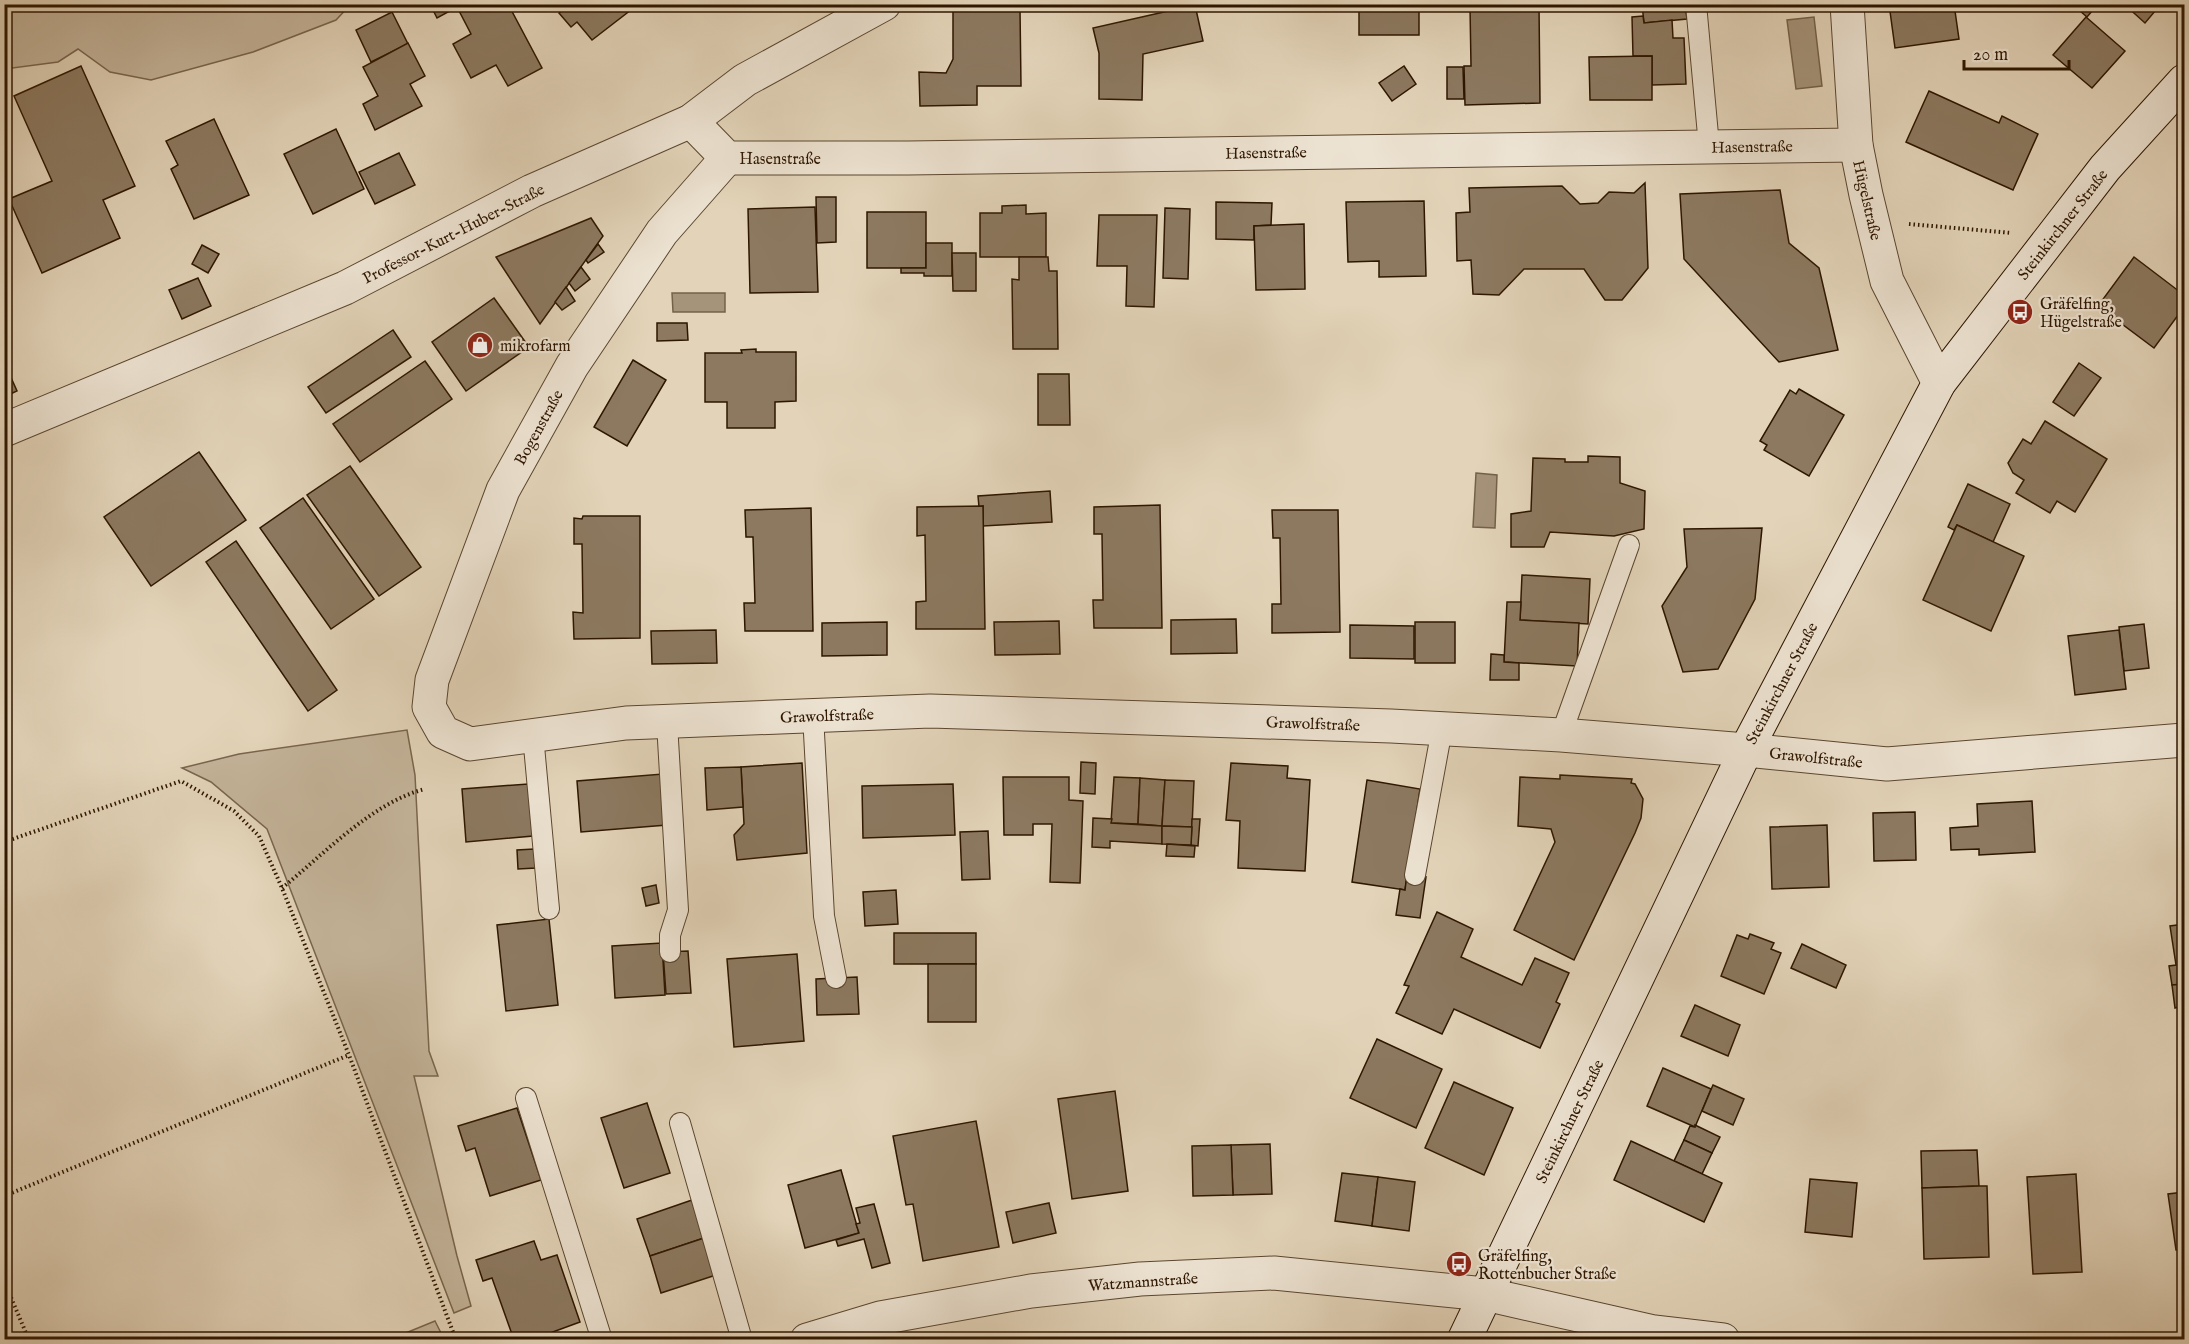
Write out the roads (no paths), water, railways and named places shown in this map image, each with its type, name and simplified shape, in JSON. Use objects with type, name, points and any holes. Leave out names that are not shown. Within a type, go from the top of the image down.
[{"type":"street","name":"Professor-Kurt-Huber-Straße","points":[[4,430],[345,288],[532,191],[691,122],[745,80],[884,4]]},
{"type":"street","name":"Hügelstraße","points":[[1847,4],[1856,145],[1887,281],[1939,382]]},
{"type":"street","name":"Steinkirchner Straße","points":[[1464,1340],[1746,750],[1939,382],[2105,168],[2184,81]]},
{"type":"street","name":"Hasenstraße","points":[[691,122],[727,158],[909,158],[1856,145]]},
{"type":"street","name":"Bogenstraße","points":[[443,732],[429,707],[432,680],[503,490],[572,366],[662,232],[727,158]]},
{"type":"street","name":"Grawolfstraße","points":[[443,732],[470,744],[626,723],[930,711],[1379,725],[1561,735],[1887,764],[2184,740]]},
{"type":"street","name":"Watzmannstraße","points":[[807,1340],[880,1318],[1031,1291],[1140,1279],[1274,1273],[1485,1294],[1654,1332],[1724,1340]]},
{"type":"lane","points":[[1696,4],[1709,146]]},
{"type":"lane","points":[[1561,735],[1629,545]]},
{"type":"lane","points":[[813,715],[824,916],[836,978]]},
{"type":"lane","points":[[667,723],[678,910],[670,935],[670,952]]},
{"type":"lane","points":[[1415,875],[1442,729]]},
{"type":"lane","points":[[533,735],[549,909]]},
{"type":"lane","points":[[526,1098],[602,1340]]},
{"type":"lane","points":[[680,1123],[742,1340]]},
{"type":"place","name":"Gräfelfing, Hügelstraße","points":[[2020,312]]},
{"type":"place","name":"mikrofarm","points":[[480,345]]},
{"type":"place","name":"Gräfelfing, Rottenbucher Straße","points":[[1459,1264]]}]
